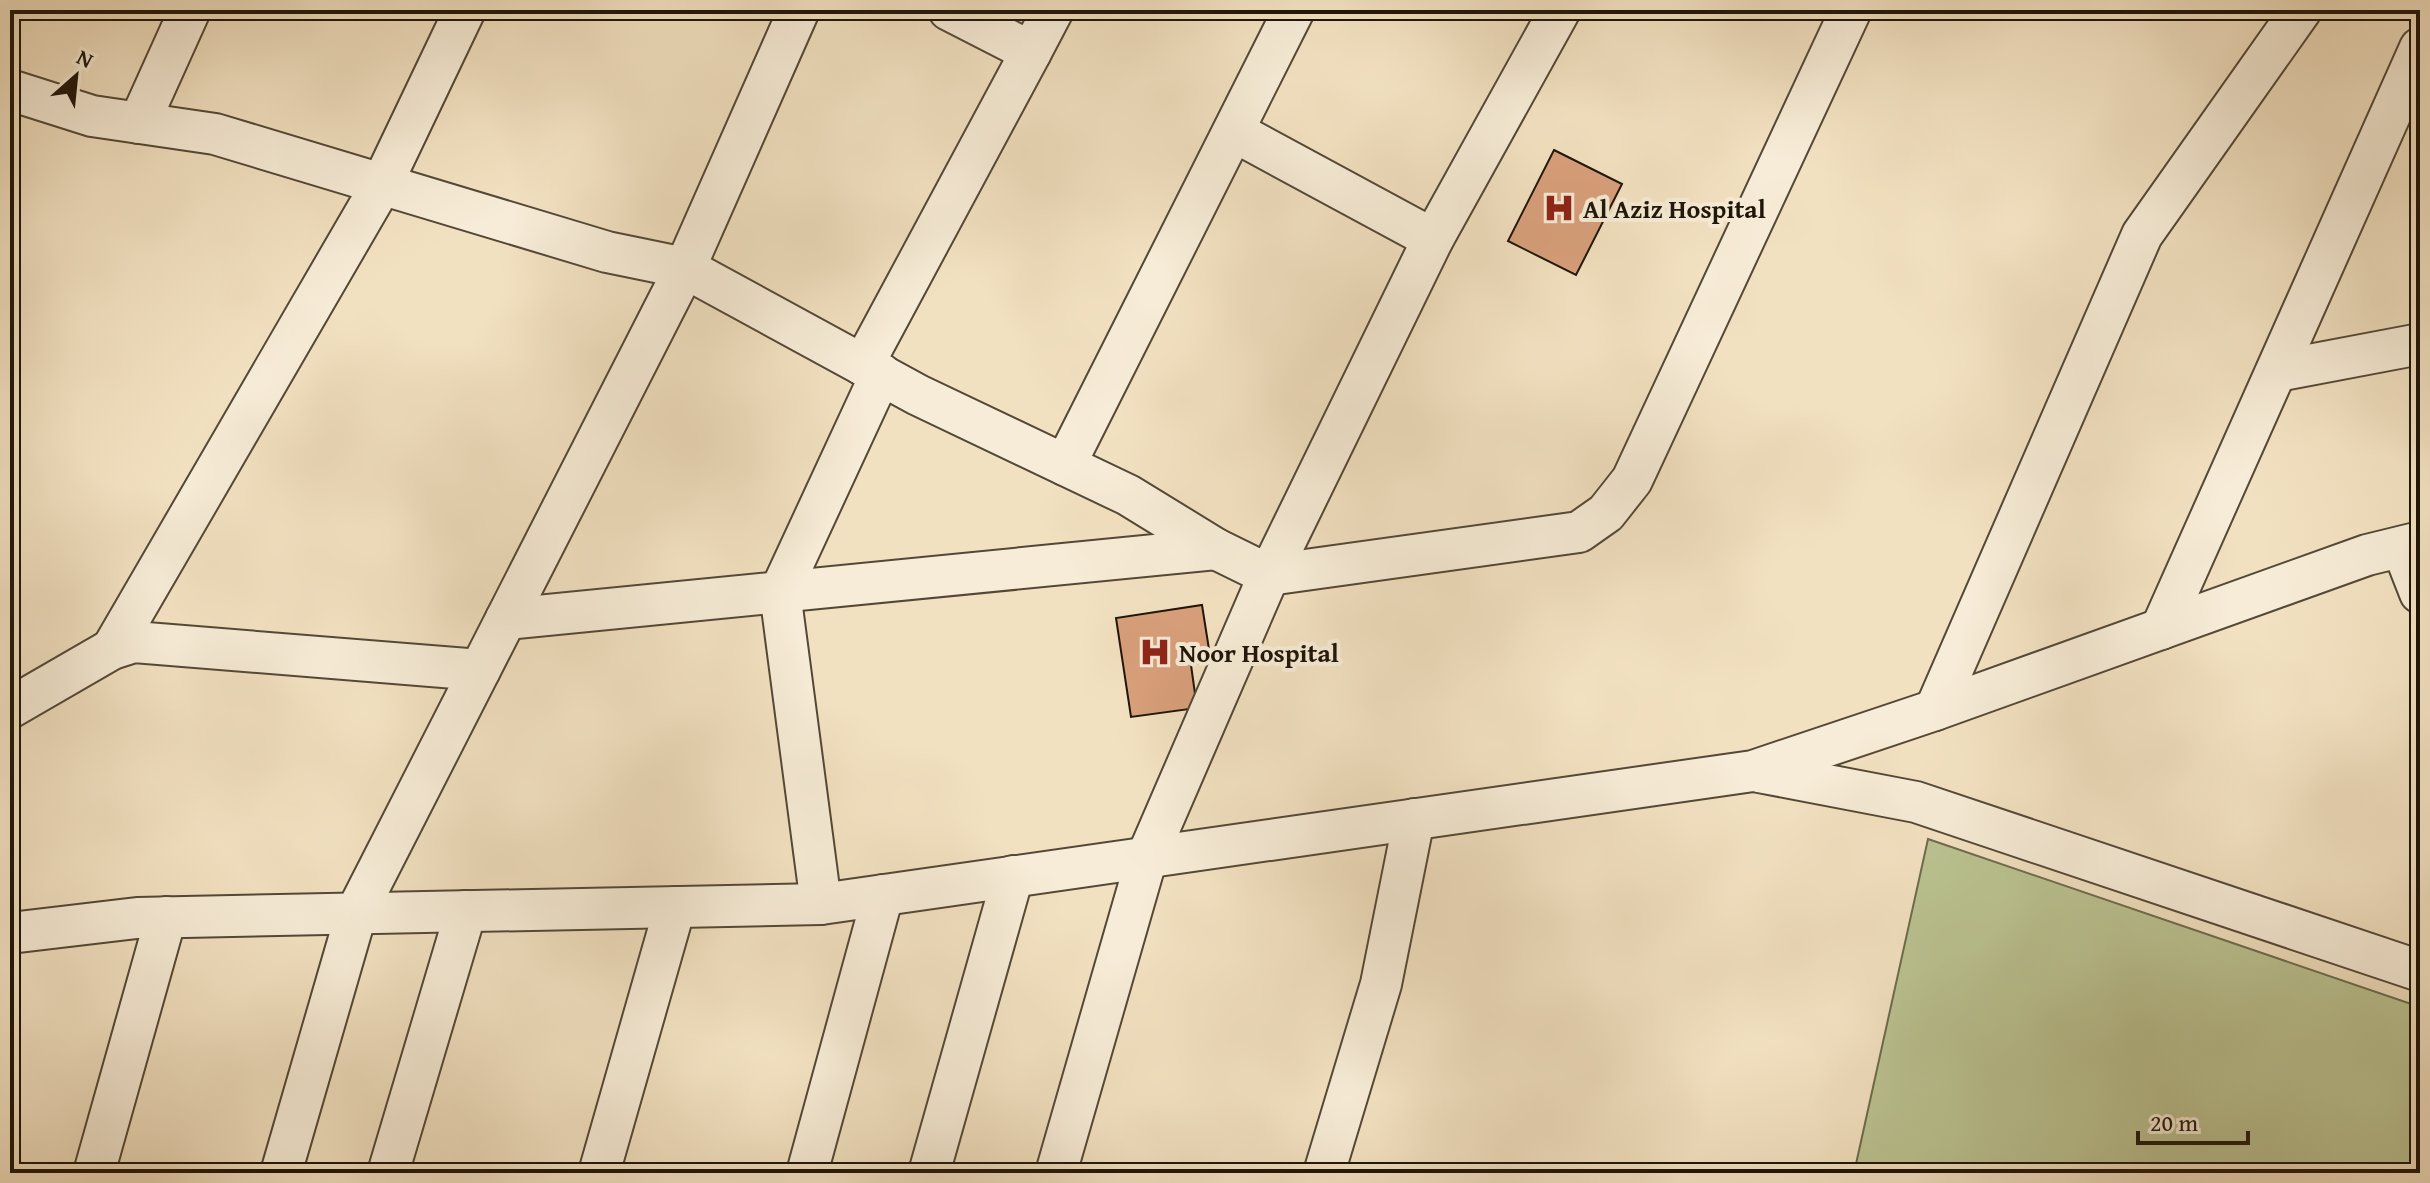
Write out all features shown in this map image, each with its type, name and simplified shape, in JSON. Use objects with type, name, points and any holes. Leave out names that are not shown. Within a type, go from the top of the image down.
[{"type":"street","points":[[139,123],[190,10]]},
{"type":"street","points":[[112,649],[382,184],[465,10]]},
{"type":"street","points":[[281,1173],[357,911],[685,268],[799,10]]},
{"type":"street","points":[[949,10],[1031,52]]},
{"type":"street","points":[[821,904],[780,592],[872,370],[1053,10]]},
{"type":"street","points":[[1065,465],[1294,10]]},
{"type":"street","points":[[1056,1173],[1147,857],[1269,575],[1433,239],[1560,10]]},
{"type":"street","points":[[10,90],[92,116],[215,134],[607,252],[685,268],[872,370],[1128,495],[1216,549],[1269,575],[1579,532],[1606,513],[1632,480],[1851,10]]},
{"type":"street","points":[[1935,710],[2142,235],[2301,10]]},
{"type":"street","points":[[2161,629],[2420,48]]},
{"type":"street","points":[[1235,132],[1433,239]]},
{"type":"street","points":[[2277,371],[2420,344]]},
{"type":"street","points":[[10,933],[166,917],[821,904],[1753,771],[1935,710],[2367,555],[2411,544],[2420,593]]},
{"type":"street","points":[[506,619],[1216,549]]},
{"type":"street","points":[[10,708],[112,649],[134,642],[160,641],[480,670]]},
{"type":"street","points":[[1753,771],[1916,802],[2420,971]]},
{"type":"street","points":[[1324,1173],[1381,984],[1414,819]]},
{"type":"street","points":[[929,1173],[1013,876]]},
{"type":"street","points":[[807,1173],[883,895]]},
{"type":"street","points":[[599,1173],[675,907]]},
{"type":"street","points":[[388,1173],[466,911]]},
{"type":"street","points":[[94,1173],[166,917]]},
{"type":"green space","points":[[1928,839],[2420,1007],[2420,1173],[1854,1173]]},
{"type":"building","points":[[1554,150],[1622,184],[1576,275],[1508,241]]},
{"type":"building","points":[[1202,605],[1211,662],[1191,665],[1197,708],[1131,717],[1116,618]]},
{"type":"place","name":"Al Aziz Hospital","points":[[1559,208]]},
{"type":"place","name":"Noor Hospital","points":[[1155,652]]}]
